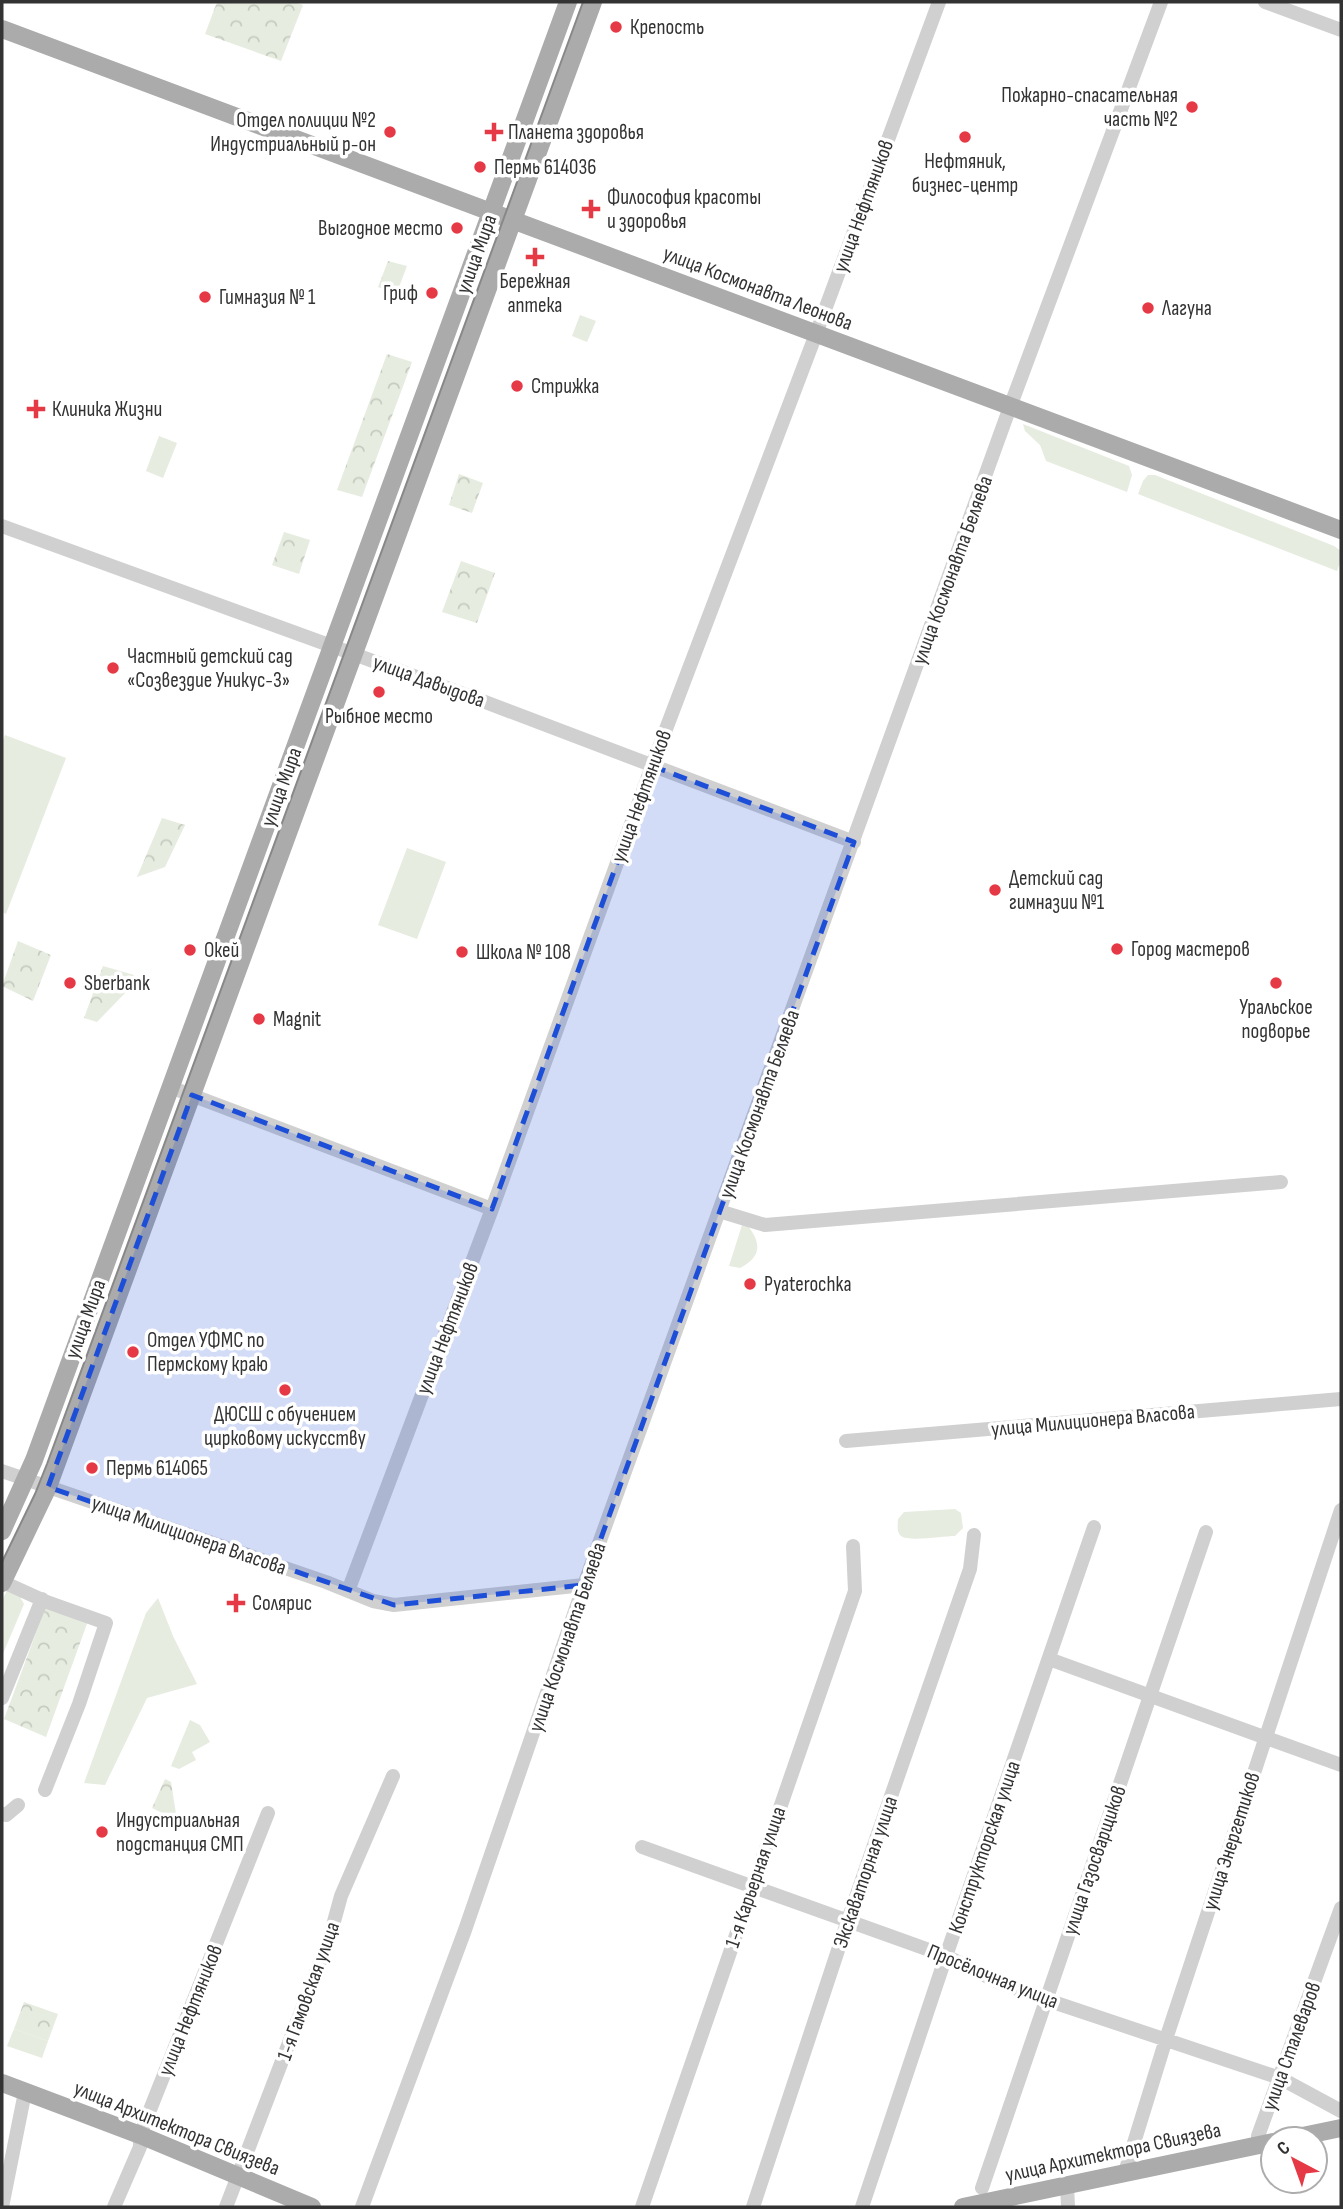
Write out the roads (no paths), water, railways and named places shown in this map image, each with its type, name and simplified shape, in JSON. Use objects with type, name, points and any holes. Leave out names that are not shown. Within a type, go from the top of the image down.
[{"type":"main road","name":"улица Мира","points":[[2,1531],[27,1479],[568,2]]},
{"type":"main road","name":"улица Мира","points":[[2,1582],[48,1487],[593,2]]},
{"type":"main road","name":"улица Космонавта Леонова","points":[[2,29],[1341,530]]},
{"type":"main road","name":"улица Архитектора Свиязева","points":[[2,2081],[312,2207]]},
{"type":"main road","name":"улица Архитектора Свиязева","points":[[963,2207],[1259,2144]]},
{"type":"street","name":"улица Нефтяников","points":[[348,1591],[492,1209],[652,765],[939,2]]},
{"type":"street","name":"улица Космонавта Беляева","points":[[362,2207],[468,1921],[584,1585],[1010,407],[1161,2]]},
{"type":"street","points":[[1265,2],[1341,30]]},
{"type":"street","name":"улица Давыдова","points":[[2,526],[354,653],[854,842]]},
{"type":"street","points":[[170,1087],[492,1209]]},
{"type":"street","points":[[719,1211],[765,1226],[1281,1182]]},
{"type":"street","name":"улица Милиционера Власова","points":[[846,1441],[1341,1399]]},
{"type":"street","name":"улица Милиционера Власова","points":[[2,1471],[373,1601],[394,1605],[584,1585]]},
{"type":"street","name":"улица Энергетиков","points":[[1125,2172],[1166,2039],[1341,1510]]},
{"type":"street","name":"Конструкторская улица","points":[[862,2207],[1094,1527]]},
{"type":"street","name":"улица Газосварщиков","points":[[982,2188],[1206,1532]]},
{"type":"street","name":"Экскаваторная улица","points":[[753,2207],[848,1920],[970,1569],[974,1535]]},
{"type":"street","name":"1-я Карьерная улица","points":[[642,2207],[855,1591],[853,1546]]},
{"type":"street","points":[[2,1582],[106,1623],[45,1790]]},
{"type":"street","points":[[2,1698],[42,1599]]},
{"type":"street","points":[[1049,1659],[1341,1765]]},
{"type":"street","name":"1-я Гамовская улица","points":[[226,2207],[330,1936],[341,1896],[393,1776]]},
{"type":"street","points":[[2,1814],[6,1815],[18,1805]]},
{"type":"street","name":"улица Нефтяников","points":[[114,2207],[140,2147],[140,2135],[268,1812]]},
{"type":"street","name":"Просёлочная улица","points":[[642,1847],[946,1956],[1047,2000],[1280,2078],[1341,2111]]},
{"type":"street","name":"улица Сталеваров","points":[[1262,2125],[1341,1908]]},
{"type":"street","points":[[2,2207],[25,2092]]},
{"type":"street","points":[[1067,2185],[1068,2207]]},
{"type":"tram line","points":[[2,1562],[47,1464],[583,2]]},
{"type":"place","name":"Крепость","points":[[616,27]]},
{"type":"place","name":"Пожарно-спасательная часть №2","points":[[1192,107]]},
{"type":"place","name":"Отдел полиции №2 Индустриальный р-он","points":[[390,132]]},
{"type":"place","name":"Планета здоровья","points":[[494,132]]},
{"type":"place","name":"Нефтяник, бизнес-центр","points":[[965,137]]},
{"type":"place","name":"Пермь 614036","points":[[480,167]]},
{"type":"place","name":"Философия красоты и здоровья","points":[[591,209]]},
{"type":"place","name":"Выгодное место","points":[[457,228]]},
{"type":"place","name":"Бережная аптека","points":[[535,257]]},
{"type":"place","name":"Гриф","points":[[432,293]]},
{"type":"place","name":"Гимназия № 1","points":[[205,297]]},
{"type":"place","name":"Лагуна","points":[[1148,308]]},
{"type":"place","name":"Стрижка","points":[[517,386]]},
{"type":"place","name":"Клиника Жизни","points":[[36,409]]},
{"type":"place","name":"Частный детский сад «Созвездие Уникус-3»","points":[[113,668]]},
{"type":"place","name":"Рыбное место","points":[[379,692]]},
{"type":"place","name":"Детский сад гимназии №1","points":[[995,890]]},
{"type":"place","name":"Город мастеров","points":[[1117,949]]},
{"type":"place","name":"Окей","points":[[190,950]]},
{"type":"place","name":"Школа № 108","points":[[462,952]]},
{"type":"place","name":"Sberbank","points":[[70,983]]},
{"type":"place","name":"Уральское подворье","points":[[1276,983]]},
{"type":"place","name":"Magnit","points":[[259,1019]]},
{"type":"place","name":"Pyaterochka","points":[[750,1284]]},
{"type":"place","name":"Отдел УФМС по Пермскому краю","points":[[133,1352]]},
{"type":"place","name":"ДЮСШ с обучением цирковому искусству","points":[[285,1390]]},
{"type":"place","name":"Пермь 614065","points":[[92,1468]]},
{"type":"place","name":"Солярис","points":[[236,1603]]},
{"type":"place","name":"Индустриальная подстанция СМП","points":[[102,1832]]}]
